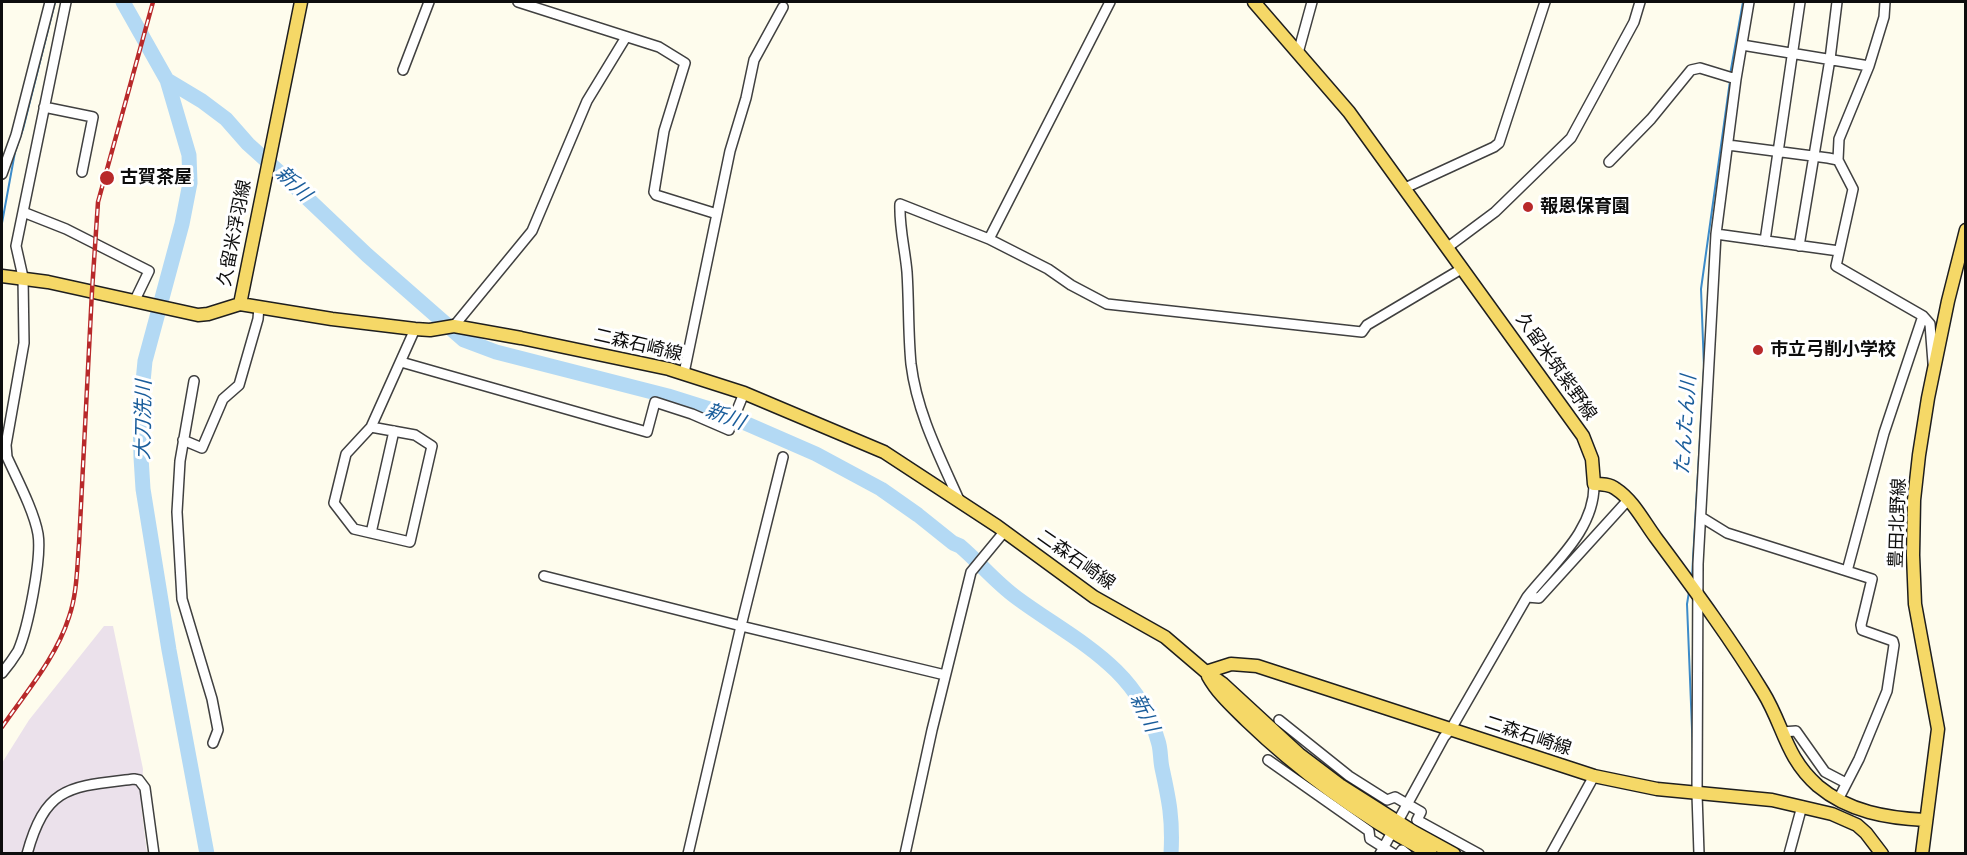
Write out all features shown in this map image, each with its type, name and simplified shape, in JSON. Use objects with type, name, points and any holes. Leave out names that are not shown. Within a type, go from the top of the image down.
[{"type":"main road","name":"久留米浮羽線","points":[[2,276],[23,277],[198,315],[240,304],[301,2]]},
{"type":"main road","name":"久留米筑紫野線","points":[[1254,2],[1349,112],[1583,436],[1592,459],[1594,484]]},
{"type":"main road","name":"豊田北野線","points":[[1925,820],[1938,729],[1915,604],[1914,500],[1919,455],[1934,371],[1965,230]]},
{"type":"main road","name":"二森石崎線","points":[[240,304],[332,319],[415,329],[430,330],[454,326],[652,364],[744,393],[884,452],[1004,532],[1094,597],[1165,637],[1206,672],[1231,664],[1257,666],[1594,776],[1657,789],[1747,797],[1834,809],[1866,833],[1882,854]]},
{"type":"main road","points":[[1594,484],[1612,486],[1628,501],[1687,579],[1764,694],[1790,753],[1805,772],[1819,786],[1856,808],[1881,816],[1925,820],[1922,854]]},
{"type":"main road","points":[[1206,672],[1223,684],[1299,754],[1431,854]]},
{"type":"main road","points":[[1395,827],[1454,854]]},
{"type":"street","points":[[2,174],[16,135],[50,2]]},
{"type":"street","points":[[2,673],[10,664],[22,640],[36,576],[39,546],[35,523],[8,457],[6,445],[24,343],[23,277],[16,246],[66,2]]},
{"type":"street","points":[[403,70],[429,2]]},
{"type":"street","points":[[518,2],[659,47],[685,63],[664,131],[654,192],[656,195],[717,214]]},
{"type":"street","points":[[989,239],[1110,2]]},
{"type":"street","points":[[1298,53],[1312,2]]},
{"type":"street","points":[[1405,188],[1494,147],[1499,142],[1545,2]]},
{"type":"street","points":[[1448,247],[1495,212],[1571,138],[1634,22],[1640,2]]},
{"type":"street","points":[[1699,854],[1697,593],[1716,234],[1736,79],[1749,2]]},
{"type":"street","points":[[1765,241],[1800,2]]},
{"type":"street","points":[[1799,246],[1830,59],[1837,2]]},
{"type":"street","points":[[1885,2],[1884,17],[1869,66],[1839,139],[1838,160],[1853,189],[1836,266],[1923,316],[1930,324],[1934,371]]},
{"type":"street","points":[[684,373],[730,151],[746,98],[754,60],[783,7]]},
{"type":"street","points":[[454,326],[532,231],[587,101],[627,37]]},
{"type":"street","points":[[1742,45],[1869,66]]},
{"type":"street","points":[[1609,162],[1651,119],[1691,70],[1700,68],[1736,79]]},
{"type":"street","points":[[44,107],[93,117],[82,172]]},
{"type":"street","points":[[1728,145],[1838,160]]},
{"type":"street","points":[[960,502],[930,434],[918,399],[911,364],[907,270],[901,233],[900,204],[989,239],[1107,303],[1362,332],[1367,326],[1463,268]]},
{"type":"street","points":[[23,212],[66,229],[148,271],[136,301]]},
{"type":"street","points":[[1716,234],[1839,251]]},
{"type":"street","points":[[183,441],[202,448],[223,399],[239,385],[258,319],[259,306]]},
{"type":"street","points":[[1847,571],[1884,433],[1923,316]]},
{"type":"street","points":[[371,427],[415,435],[432,446],[410,542],[354,529],[334,503],[346,454],[371,427],[415,329]]},
{"type":"street","points":[[401,362],[647,432],[655,402],[692,414],[729,430],[744,393]]},
{"type":"street","points":[[194,381],[180,461],[177,512],[182,599],[212,699],[218,730],[213,743]]},
{"type":"street","points":[[371,533],[394,431]]},
{"type":"street","points":[[688,854],[783,457]]},
{"type":"street","points":[[1382,850],[1444,737],[1451,729],[1527,597],[1575,540],[1583,527],[1593,500],[1594,484]]},
{"type":"street","points":[[1527,597],[1539,598],[1628,501]]},
{"type":"street","points":[[1701,517],[1727,533],[1872,579],[1861,625],[1862,630],[1893,641],[1894,645],[1887,691],[1859,759],[1841,794]]},
{"type":"street","points":[[905,854],[945,675],[971,572],[1004,532]]},
{"type":"street","points":[[544,576],[945,675]]},
{"type":"street","points":[[1279,720],[1349,776],[1387,800],[1395,796],[1421,812],[1417,820],[1479,854]]},
{"type":"street","points":[[1782,732],[1796,731],[1825,772],[1846,783]]},
{"type":"street","points":[[1268,760],[1369,831],[1370,839],[1382,850],[1394,854]]},
{"type":"street","points":[[1551,854],[1594,776]]},
{"type":"street","points":[[27,854],[34,827],[53,800],[69,790],[82,786],[134,779],[139,780],[145,788],[154,854]]},
{"type":"street","points":[[1789,854],[1802,806]]},
{"type":"street","points":[[1399,854],[1402,850],[1407,854]]},
{"type":"shaded area","points":[[104,626],[113,626],[143,769],[141,804],[147,853],[2,853],[2,763],[29,720]]},
{"type":"waterway","points":[[2,223],[15,152],[23,129],[55,2]]},
{"type":"waterway","name":"大刀洗川","points":[[123,2],[167,80],[189,155],[190,183],[182,224],[145,361],[140,413],[141,457],[143,489],[169,650],[207,854]]},
{"type":"waterway","name":"たんたん川","points":[[1730,75],[1743,2]]},
{"type":"waterway","name":"新川","points":[[167,80],[226,119],[248,144],[367,255],[464,340],[496,352],[668,396],[722,413],[816,454],[881,489],[960,546],[1009,592],[1101,657],[1135,693],[1148,715],[1159,744],[1170,810],[1171,854]]},
{"type":"waterway","name":"たんたん川","points":[[1692,577],[1704,368],[1701,289],[1730,81]]},
{"type":"waterway","name":"たんたん川","points":[[1689,592],[1687,604],[1693,754]]},
{"type":"railway","points":[[2,727],[40,674],[56,647],[74,599],[98,202],[153,2]]},
{"type":"place","name":"古賀茶屋","points":[[107,178]]},
{"type":"place","name":"報恩保育園","points":[[1528,207]]},
{"type":"place","name":"市立弓削小学校","points":[[1758,350]]}]
